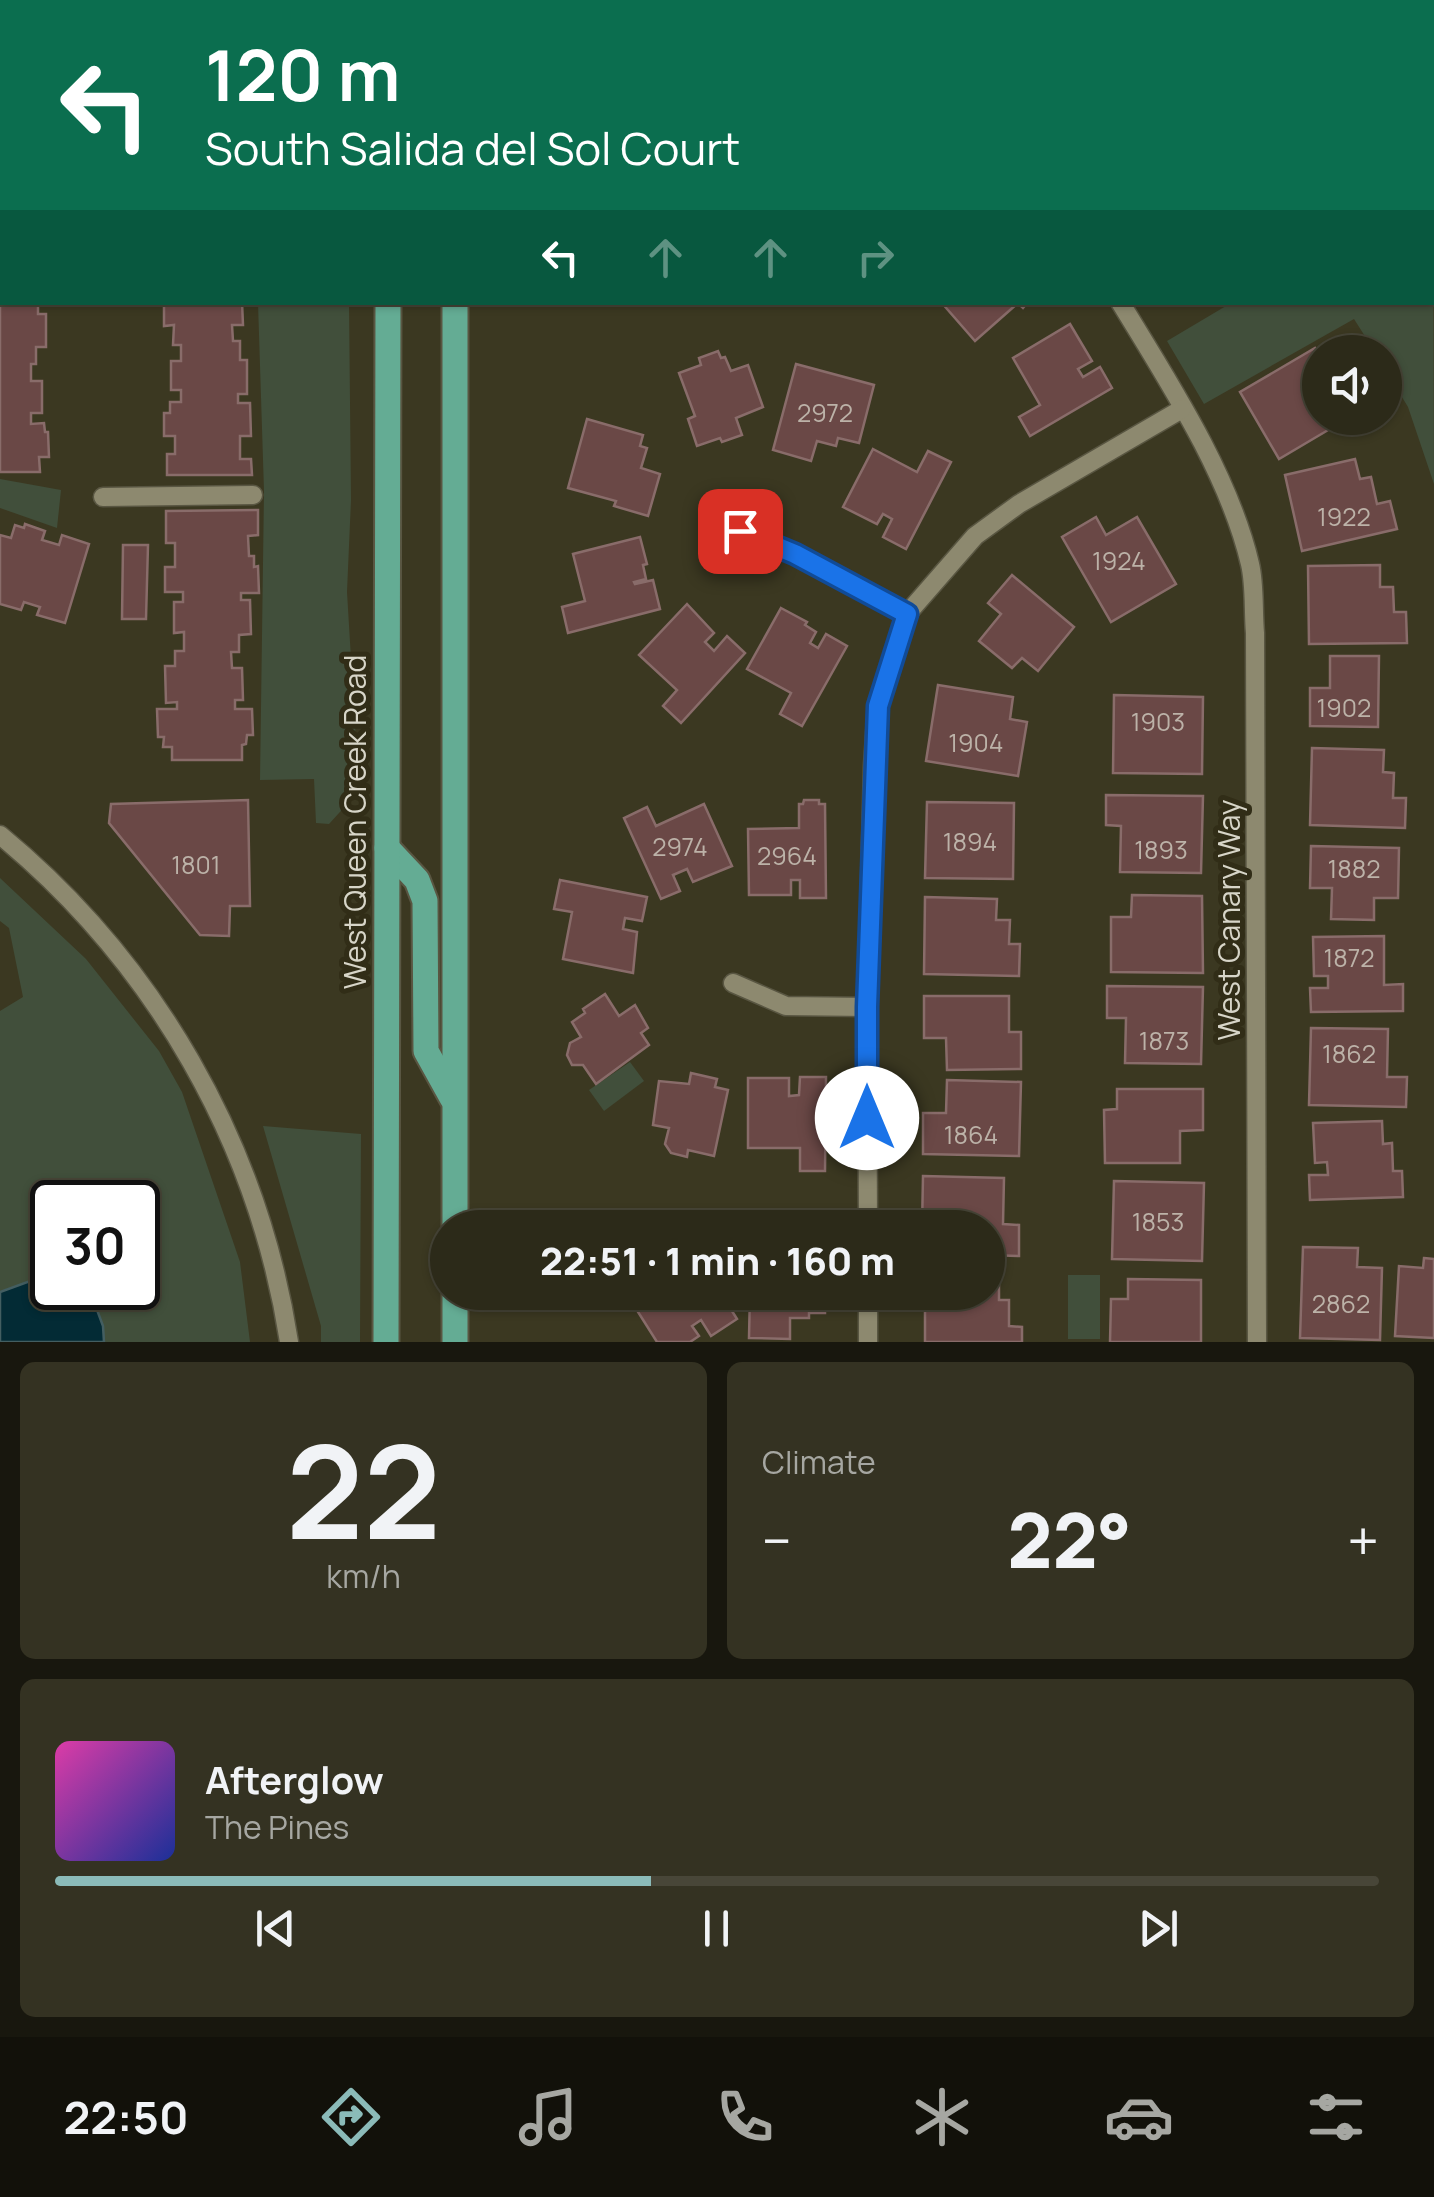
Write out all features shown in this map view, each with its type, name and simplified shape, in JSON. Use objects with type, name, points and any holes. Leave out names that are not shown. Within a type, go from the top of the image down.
[{"type":"main road","name":"West Queen Creek Road","points":[[386,1342],[388,305]]},
{"type":"main road","points":[[455,305],[455,1210]]},
{"type":"main road","points":[[387,848],[417,880],[425,902],[426,1051],[454,1103]]},
{"type":"main road","points":[[455,1310],[455,1342]]},
{"type":"street","name":"West Canary Way","points":[[1122,305],[1232,501],[1251,568],[1256,1342]]},
{"type":"street","points":[[868,1210],[867,1007],[878,706],[907,614],[975,536],[1019,504],[1182,410]]},
{"type":"street","points":[[103,496],[253,495]]},
{"type":"street","points":[[740,531],[795,554],[907,614]]},
{"type":"street","points":[[0,834],[40,868],[131,968],[201,1076],[227,1129],[263,1228],[289,1342]]},
{"type":"street","points":[[734,982],[786,1006],[867,1007]]},
{"type":"street","points":[[868,1310],[868,1342]]},
{"type":"green space","points":[[258,305],[349,305],[351,500],[347,592],[359,791],[329,824],[316,823],[314,779],[260,780],[264,491]]},
{"type":"green space","points":[[1228,305],[1434,305],[1434,484],[1402,397],[1402,335],[1364,335],[1354,319],[1326,335],[1302,335],[1302,348],[1204,404],[1167,341]]},
{"type":"green space","points":[[0,479],[61,490],[57,528],[0,508]]},
{"type":"green space","points":[[0,878],[86,959],[159,1051],[182,1092],[240,1262],[250,1342],[104,1342],[97,1310],[160,1310],[160,1180],[30,1180],[30,1281],[0,1292],[0,1011],[23,997],[9,928],[0,921]]},
{"type":"green space","points":[[630,1062],[644,1081],[604,1111],[589,1090]]},
{"type":"green space","points":[[263,1126],[361,1134],[360,1342],[321,1342],[321,1326]]},
{"type":"green space","points":[[1068,1275],[1100,1275],[1100,1339],[1068,1339]]},
{"type":"water","points":[[30,1281],[30,1310],[97,1310],[104,1342],[0,1342],[0,1292]]},
{"type":"building","points":[[0,305],[38,305],[38,314],[46,314],[46,347],[36,347],[36,364],[31,364],[31,381],[42,381],[42,413],[31,413],[31,424],[44,423],[49,457],[39,457],[40,472],[0,472]]},
{"type":"building","points":[[164,305],[242,305],[243,325],[232,325],[233,341],[240,341],[240,360],[247,360],[247,394],[238,394],[238,403],[250,403],[251,436],[240,436],[240,459],[251,459],[252,475],[167,475],[167,454],[175,454],[175,436],[164,436],[164,413],[170,413],[170,402],[181,402],[181,390],[171,390],[171,361],[181,361],[181,345],[173,345],[174,325],[164,326]]},
{"type":"building","points":[[944,305],[1016,305],[975,341]]},
{"type":"building","points":[[1070,324],[1092,361],[1078,369],[1083,377],[1100,367],[1112,388],[1030,436],[1019,417],[1040,405],[1013,358]]},
{"type":"building","points":[[718,351],[731,371],[748,365],[763,407],[736,418],[742,435],[697,446],[688,419],[695,416],[679,373],[701,365],[699,358]]},
{"type":"building","points":[[1302,356],[1302,435],[1320,435],[1279,459],[1240,392]]},
{"type":"building","points":[[796,364],[874,385],[859,443],[838,438],[836,446],[817,441],[811,461],[773,450]]},
{"type":"building","points":[[587,419],[643,435],[640,446],[647,448],[641,468],[660,474],[648,516],[614,506],[616,501],[568,488]]},
{"type":"building","points":[[873,449],[917,472],[928,451],[951,462],[906,549],[883,537],[892,519],[883,514],[877,524],[843,507]]},
{"type":"building","points":[[1355,459],[1360,479],[1371,477],[1377,504],[1390,501],[1397,529],[1302,551],[1285,475]]},
{"type":"building","points":[[258,510],[258,535],[248,536],[249,556],[254,556],[254,567],[258,566],[259,593],[241,593],[241,600],[250,600],[251,634],[239,635],[239,652],[231,652],[232,668],[242,668],[243,700],[235,700],[235,709],[252,709],[253,735],[247,735],[246,744],[242,745],[242,760],[172,760],[172,747],[163,747],[164,737],[158,737],[157,709],[177,709],[177,702],[166,703],[165,666],[175,666],[175,651],[184,651],[184,632],[174,633],[174,602],[183,602],[183,592],[165,592],[165,567],[175,567],[175,543],[166,543],[166,511]]},
{"type":"building","points":[[1096,517],[1106,535],[1137,517],[1176,584],[1111,622],[1062,537]]},
{"type":"building","points":[[25,524],[45,531],[42,540],[59,545],[62,535],[89,544],[65,623],[37,615],[40,607],[24,602],[21,610],[0,604],[0,535],[11,538],[15,525],[24,528]]},
{"type":"building","points":[[640,537],[647,564],[643,565],[646,579],[634,582],[653,580],[660,609],[568,633],[562,607],[585,601],[573,554]]},
{"type":"building","points":[[123,545],[148,545],[146,619],[122,619]]},
{"type":"building","points":[[1380,565],[1380,587],[1393,587],[1394,612],[1406,612],[1407,643],[1309,644],[1308,566]]},
{"type":"building","points":[[1012,575],[1074,627],[1038,671],[1022,658],[1012,668],[979,641],[1001,614],[988,603]]},
{"type":"building","points":[[687,604],[714,633],[705,642],[714,651],[727,636],[745,653],[681,723],[663,706],[677,690],[639,655]]},
{"type":"building","points":[[781,608],[807,622],[805,625],[816,632],[810,643],[818,648],[826,634],[847,646],[802,726],[780,714],[791,693],[747,669]]},
{"type":"building","points":[[1330,656],[1379,656],[1378,727],[1310,726],[1310,688],[1330,688]]},
{"type":"building","points":[[938,685],[1013,697],[1010,719],[1027,722],[1018,776],[926,761]]},
{"type":"building","points":[[1114,695],[1203,697],[1202,774],[1113,773]]},
{"type":"building","points":[[1312,748],[1384,750],[1383,772],[1394,773],[1393,798],[1406,798],[1405,828],[1310,825]]},
{"type":"building","points":[[1106,795],[1203,796],[1201,873],[1120,872],[1121,826],[1106,825]]},
{"type":"building","points":[[248,800],[250,906],[230,906],[229,936],[200,935],[109,823],[111,804]]},
{"type":"building","points":[[804,800],[825,804],[826,898],[800,898],[800,880],[791,880],[791,895],[749,895],[748,829],[799,828],[799,804]]},
{"type":"building","points":[[927,802],[1014,803],[1013,879],[925,878]]},
{"type":"building","points":[[704,804],[732,866],[693,882],[687,869],[673,875],[680,891],[661,899],[624,818],[647,807],[656,826]]},
{"type":"building","points":[[1311,846],[1399,848],[1398,898],[1374,898],[1374,920],[1331,919],[1332,888],[1310,888]]},
{"type":"building","points":[[560,880],[647,897],[642,921],[625,918],[623,929],[637,932],[633,973],[563,959],[572,912],[554,909]]},
{"type":"building","points":[[1132,895],[1202,896],[1203,973],[1111,972],[1111,917],[1131,917]]},
{"type":"building","points":[[925,897],[997,899],[996,920],[1010,920],[1009,944],[1020,944],[1019,976],[924,974]]},
{"type":"building","points":[[1384,936],[1384,985],[1403,984],[1403,1011],[1311,1012],[1310,988],[1328,988],[1328,976],[1314,976],[1313,937]]},
{"type":"building","points":[[1107,986],[1203,987],[1201,1064],[1125,1063],[1126,1018],[1107,1018]]},
{"type":"building","points":[[605,994],[619,1016],[635,1005],[648,1028],[641,1033],[649,1045],[596,1084],[583,1065],[572,1065],[567,1055],[570,1043],[581,1037],[572,1022]]},
{"type":"building","points":[[924,996],[1009,996],[1009,1032],[1021,1032],[1021,1069],[947,1070],[946,1038],[924,1038]]},
{"type":"building","points":[[1311,1028],[1388,1029],[1387,1077],[1407,1077],[1406,1107],[1309,1105]]},
{"type":"building","points":[[691,1073],[717,1079],[715,1087],[728,1090],[714,1156],[688,1150],[687,1157],[671,1153],[665,1144],[669,1128],[653,1125],[659,1081],[689,1084]]},
{"type":"building","points":[[800,1077],[826,1077],[825,1171],[800,1171],[800,1148],[748,1148],[748,1078],[789,1078],[789,1096],[799,1095]]},
{"type":"building","points":[[947,1080],[1021,1082],[1019,1156],[923,1154],[923,1113],[946,1113]]},
{"type":"building","points":[[1117,1089],[1203,1089],[1203,1130],[1180,1131],[1180,1163],[1105,1163],[1104,1110],[1117,1109]]},
{"type":"building","points":[[1382,1121],[1383,1144],[1392,1143],[1393,1171],[1402,1171],[1403,1197],[1310,1200],[1309,1175],[1328,1175],[1327,1162],[1315,1163],[1313,1123]]},
{"type":"building","points":[[923,1176],[1004,1178],[1003,1210],[922,1210]]},
{"type":"building","points":[[1114,1181],[1204,1183],[1202,1261],[1112,1259]]},
{"type":"building","points":[[1005,1224],[1019,1225],[1019,1256],[1005,1256]]},
{"type":"building","points":[[1303,1247],[1358,1248],[1357,1267],[1382,1268],[1380,1340],[1300,1338]]},
{"type":"building","points":[[1424,1258],[1434,1259],[1434,1338],[1395,1336],[1399,1266],[1423,1268]]},
{"type":"building","points":[[1128,1279],[1201,1280],[1201,1342],[1110,1342],[1111,1299],[1128,1299]]},
{"type":"building","points":[[1005,1300],[1009,1300],[1009,1326],[1022,1327],[1022,1342],[925,1342],[925,1310],[1005,1310]]},
{"type":"building","points":[[637,1310],[731,1310],[737,1319],[711,1336],[701,1320],[692,1326],[699,1336],[690,1342],[657,1342]]},
{"type":"building","points":[[750,1310],[825,1310],[809,1313],[809,1318],[790,1318],[790,1339],[749,1338]]},
{"type":"route","points":[[740,531],[795,554],[907,614],[878,706],[873,766],[867,1118]]}]
